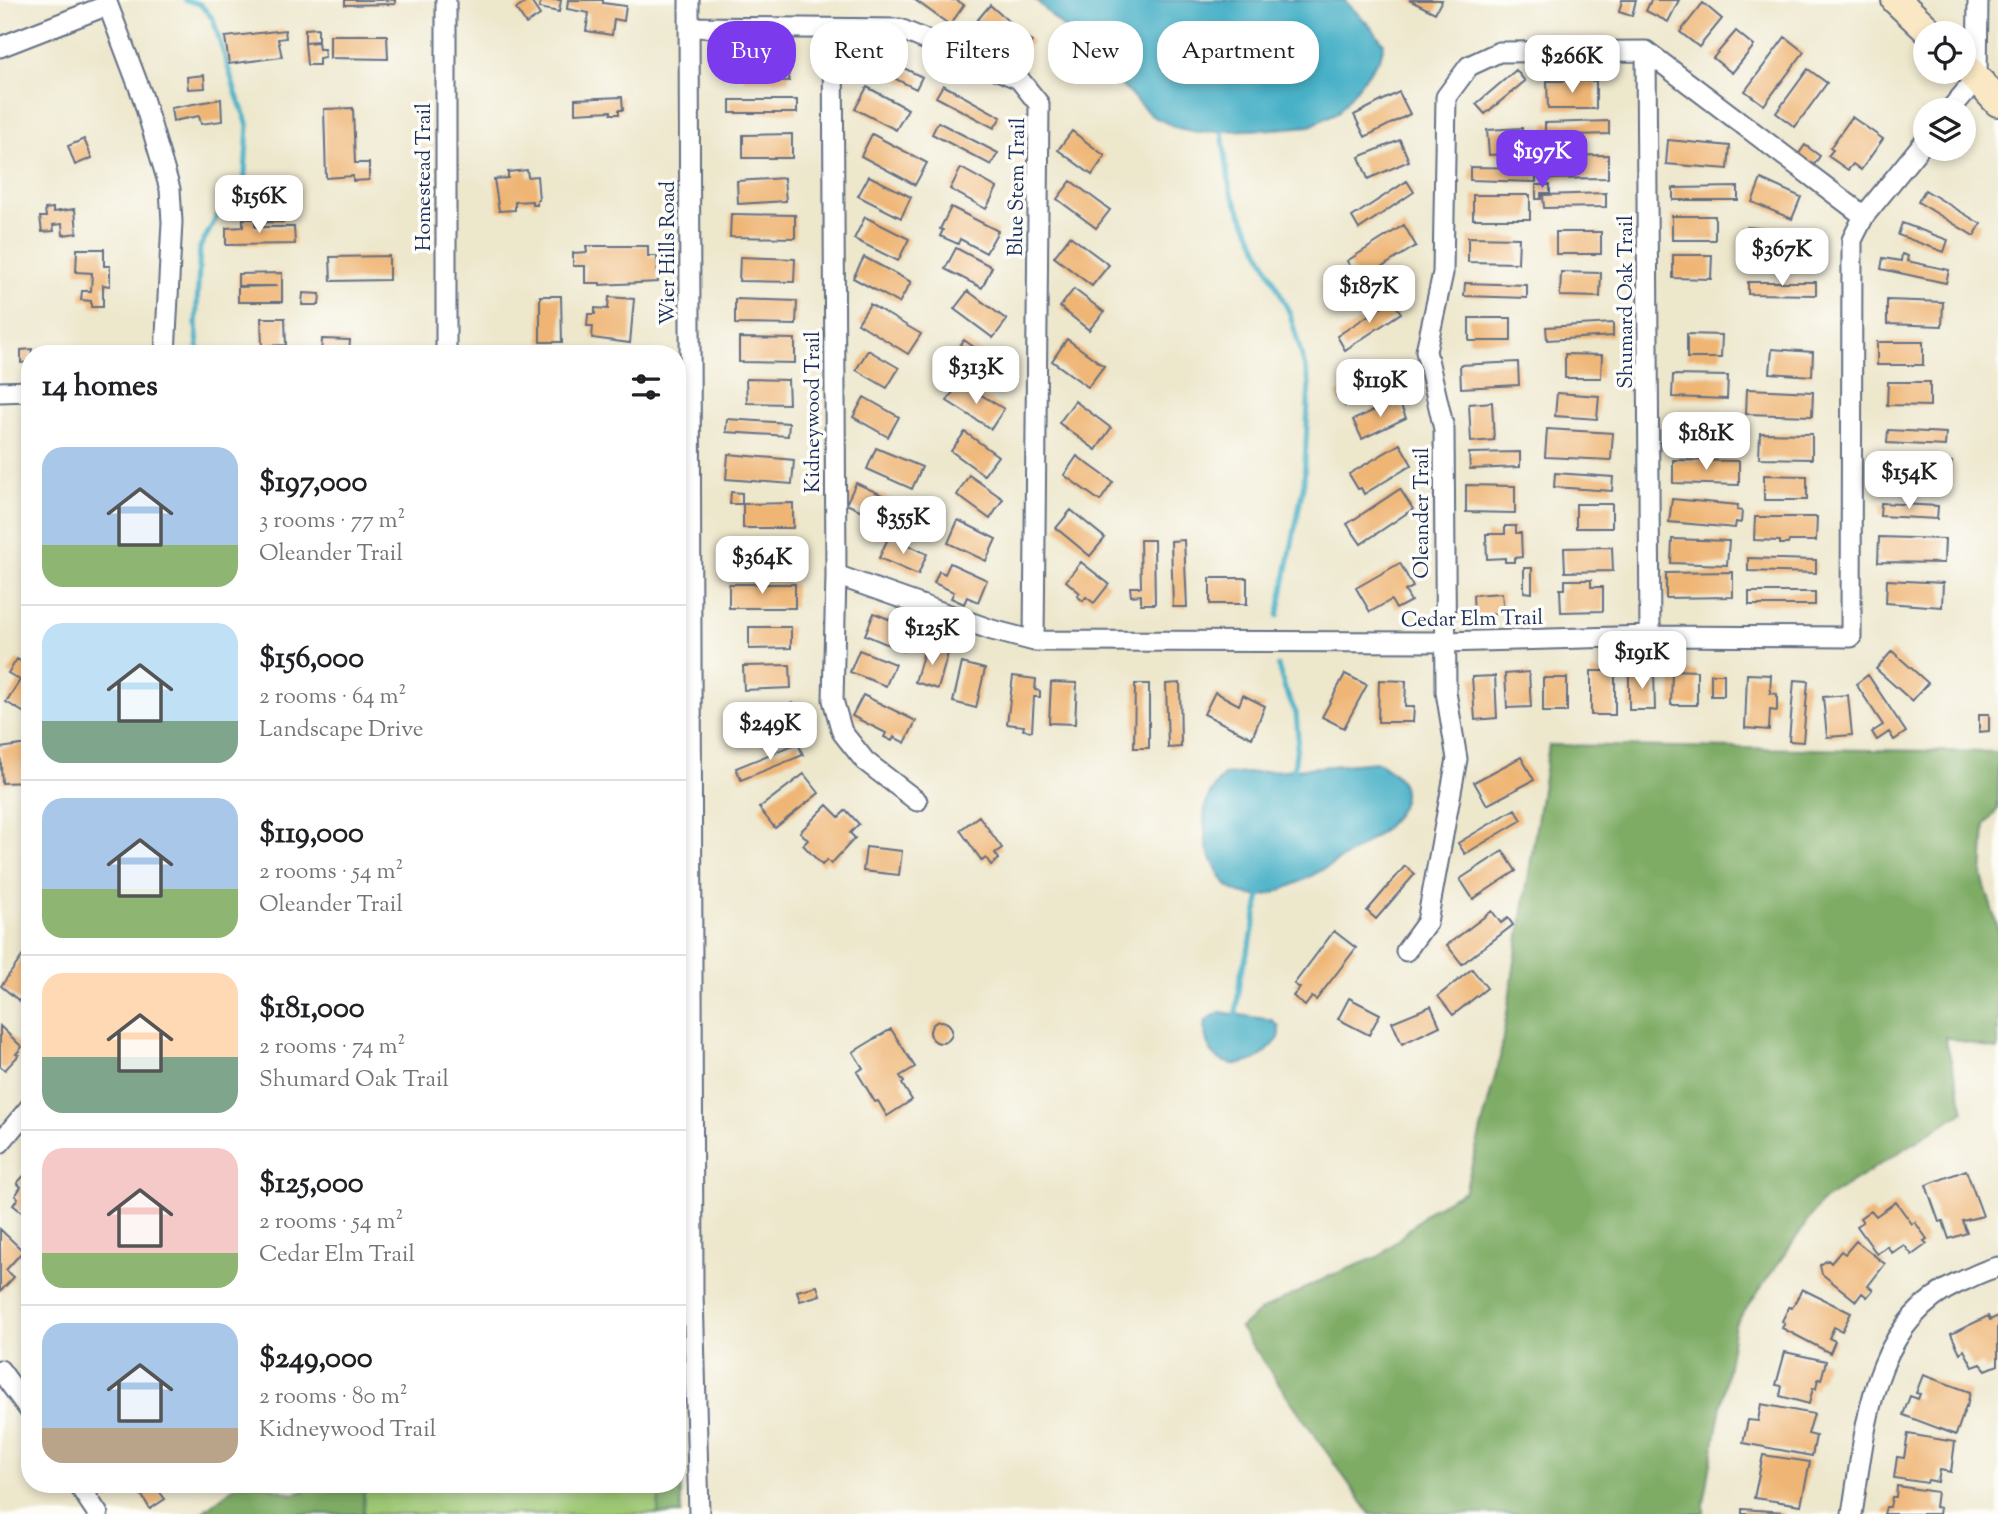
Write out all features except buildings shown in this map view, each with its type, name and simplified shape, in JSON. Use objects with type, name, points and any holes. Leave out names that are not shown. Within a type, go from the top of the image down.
[{"type":"street","name":"Homestead Trail","points":[[446,0],[446,345]]},
{"type":"street","name":"Wier Hills Road","points":[[689,0],[690,895],[693,1307],[699,1514]]},
{"type":"street","points":[[1896,0],[1918,21]]},
{"type":"street","points":[[1976,21],[1978,0]]},
{"type":"street","points":[[0,47],[107,2],[142,95],[170,189],[172,222],[165,345]]},
{"type":"street","name":"Blue Stem Trail","points":[[690,27],[810,29]]},
{"type":"street","name":"Blue Stem Trail","points":[[908,32],[1019,79],[1039,104],[1034,641]]},
{"type":"street","points":[[1646,51],[1864,216]]},
{"type":"street","name":"Shumard Oak Trail","points":[[1646,51],[1650,636]]},
{"type":"street","name":"Oleander Trail","points":[[1406,951],[1427,922],[1457,759],[1446,692],[1444,429],[1426,351],[1443,273],[1446,97],[1469,66],[1499,52],[1646,51]]},
{"type":"street","points":[[1976,78],[1998,102]]},
{"type":"street","name":"Kidneywood Trail","points":[[832,84],[836,575],[833,700],[842,732],[865,761],[917,801]]},
{"type":"street","name":"Cedar Elm Trail","points":[[836,575],[992,630],[1034,641],[1445,642],[1650,636],[1851,637],[1852,240],[1864,216],[1913,156]]},
{"type":"street","points":[[0,392],[21,391]]},
{"type":"street","points":[[0,1143],[21,1118]]},
{"type":"street","points":[[1852,1514],[1870,1406],[1882,1366],[1899,1334],[1921,1306],[1950,1287],[1987,1269],[1998,1267]]},
{"type":"street","points":[[0,1370],[21,1399]]},
{"type":"street","points":[[84,1493],[98,1514]]},
{"type":"green space","points":[[1549,745],[1998,752],[1998,809],[1985,825],[1982,876],[1998,929],[1998,1050],[1945,1037],[1964,1111],[1821,1202],[1735,1325],[1704,1514],[1370,1514],[1240,1328],[1260,1311],[1330,1276],[1380,1256],[1431,1209],[1465,1191],[1500,1057]]},
{"type":"green space","points":[[227,1493],[364,1493],[363,1514],[200,1514]]},
{"type":"green space","points":[[364,1493],[659,1493],[658,1514],[363,1514]]},
{"type":"green space","points":[[659,1493],[681,1493],[681,1514],[658,1514]]},
{"type":"water","points":[[1036,0],[1344,0],[1384,44],[1380,58],[1338,112],[1310,126],[1197,132],[1178,128],[1152,116],[1120,84],[1143,84],[1143,21],[1057,21]]},
{"type":"water","points":[[1378,762],[1399,779],[1404,794],[1396,815],[1377,835],[1304,880],[1268,894],[1241,894],[1223,881],[1207,850],[1204,814],[1207,799],[1224,775]]},
{"type":"water","points":[[1220,1012],[1272,1020],[1279,1027],[1279,1038],[1258,1058],[1247,1063],[1226,1063],[1212,1052],[1205,1032],[1206,1020]]},
{"type":"waterway","points":[[185,0],[200,4],[213,19],[248,125],[244,189],[223,206],[200,247],[196,325],[198,345]]},
{"type":"waterway","points":[[1221,124],[1230,190],[1290,314],[1309,382],[1304,482],[1278,616]]},
{"type":"waterway","points":[[1278,666],[1296,713],[1298,737],[1293,776]]},
{"type":"waterway","points":[[1236,1014],[1240,976],[1251,940],[1261,890]]}]
